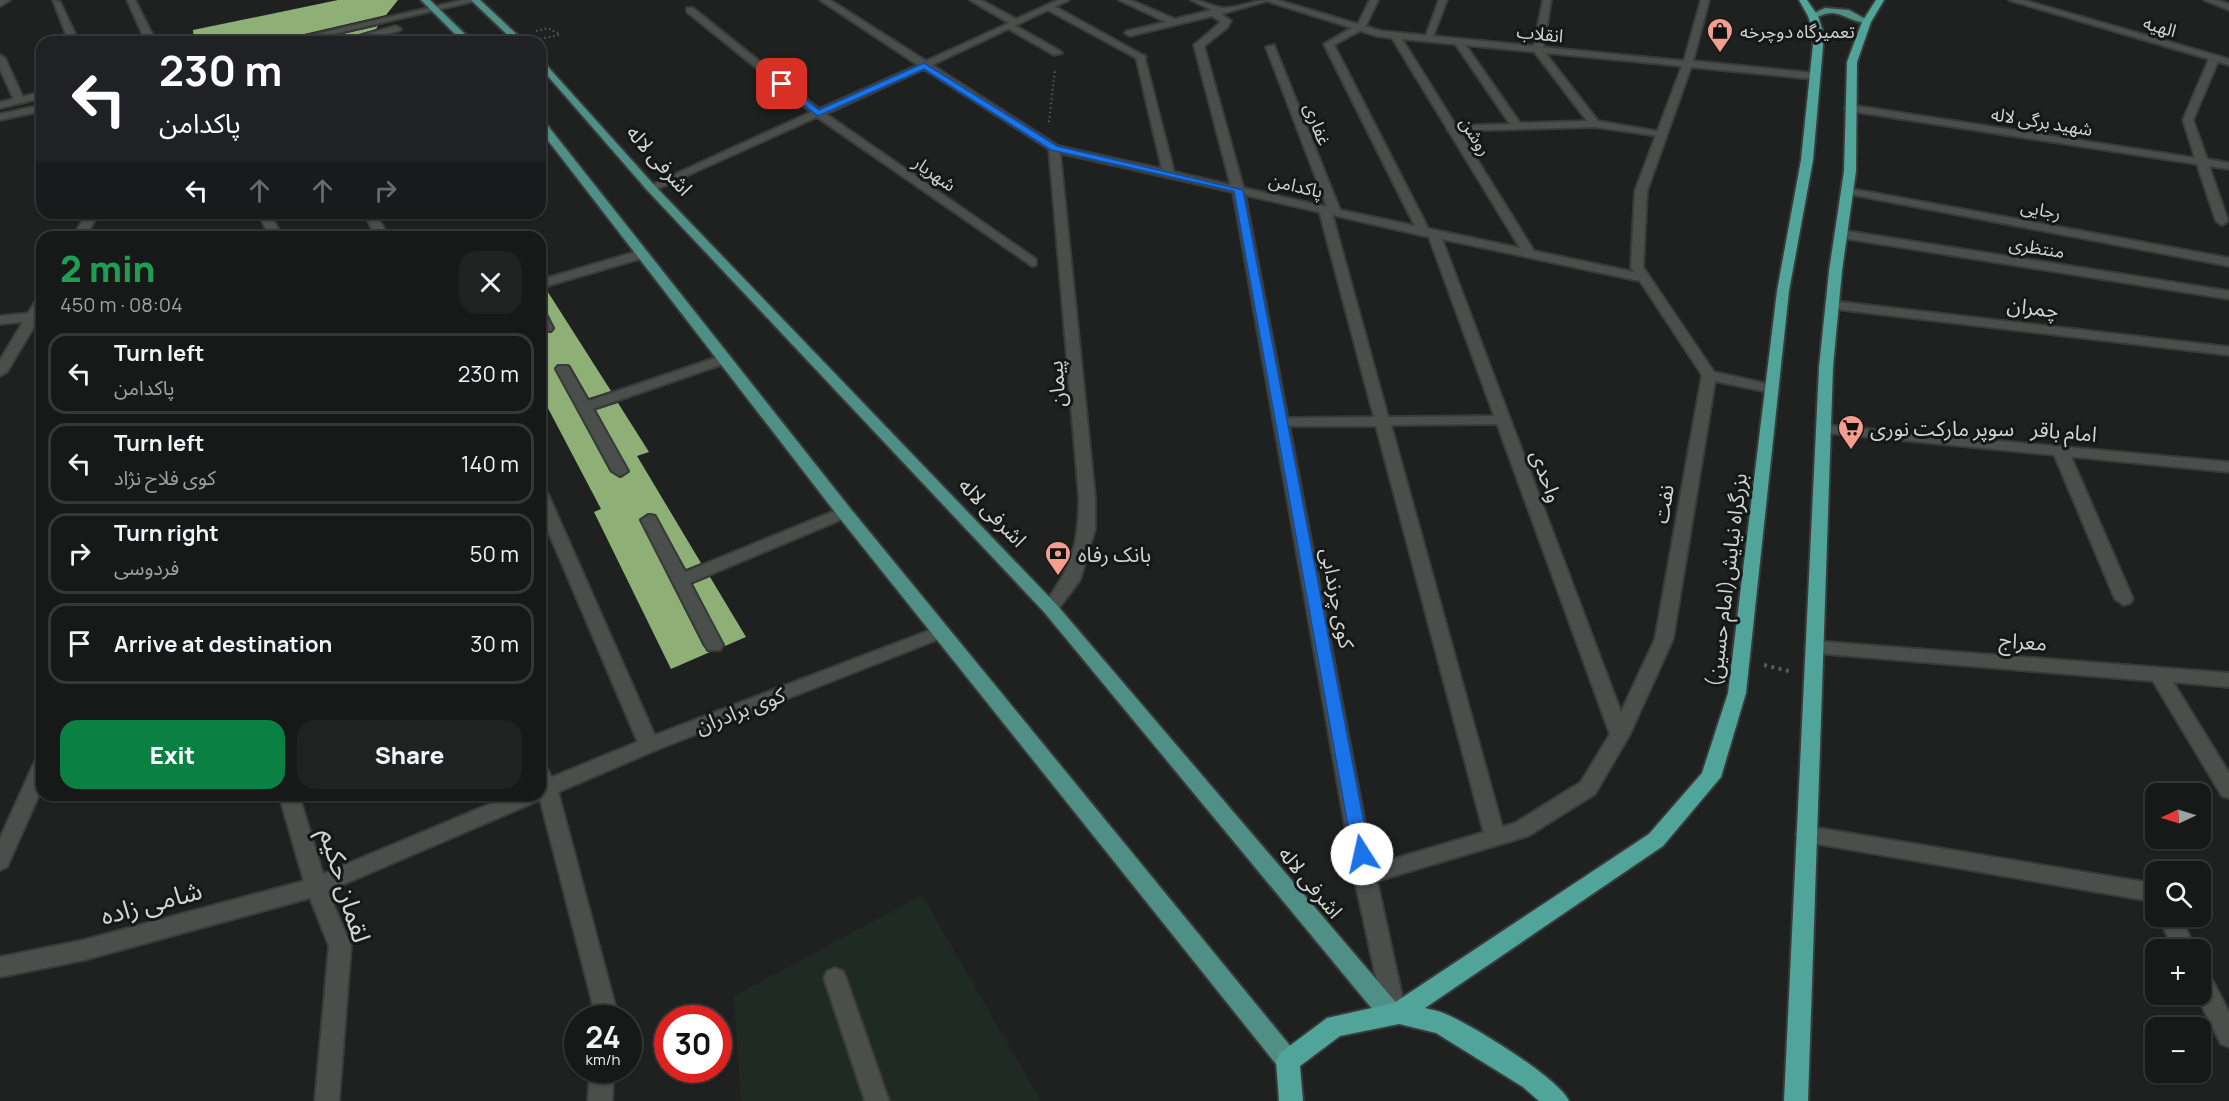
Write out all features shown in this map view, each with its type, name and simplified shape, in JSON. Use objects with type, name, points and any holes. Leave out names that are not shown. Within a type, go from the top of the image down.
[{"type":"highway","name":"بزرگراه نیایش(امام حسین)","points":[[1395,1014],[1656,840],[1711,777],[1737,693],[1783,291],[1808,160],[1819,35],[1814,16],[1803,0]]},
{"type":"highway","points":[[1796,1101],[1823,429],[1832,305],[1850,172],[1850,68],[1855,43],[1864,21],[1880,0]]},
{"type":"highway","points":[[1291,1101],[1288,1061],[1335,1026],[1395,1014],[1441,1023],[1531,1078],[1557,1101]]},
{"type":"main road","points":[[425,0],[449,17],[463,36]]},
{"type":"main road","points":[[475,0],[480,10],[512,36]]},
{"type":"main road","points":[[1814,16],[1819,12],[1843,11],[1856,14],[1864,21]]},
{"type":"main road","name":"اشرفی لاله","points":[[546,68],[651,188],[1050,608],[1395,1014]]},
{"type":"main road","points":[[546,131],[844,512],[1288,1061]]},
{"type":"street","points":[[0,3],[6,0]]},
{"type":"street","points":[[131,0],[148,36]]},
{"type":"street","points":[[313,36],[475,0]]},
{"type":"street","name":"پاکدامن","points":[[824,0],[1050,146],[1429,233],[1645,278]]},
{"type":"street","points":[[974,0],[1057,53]]},
{"type":"street","points":[[651,188],[1065,0]]},
{"type":"street","points":[[1123,0],[1174,22]]},
{"type":"street","points":[[1195,0],[1218,12]]},
{"type":"street","points":[[1130,33],[1267,0]]},
{"type":"street","name":"انقلاب","points":[[1267,0],[1362,26],[1380,34],[1814,76]]},
{"type":"street","points":[[1362,26],[1374,0]]},
{"type":"street","points":[[1427,39],[1443,0]]},
{"type":"street","points":[[1547,0],[1538,50],[1595,124]]},
{"type":"street","points":[[1705,0],[1687,64],[1641,191],[1637,267],[1709,375],[1772,389]]},
{"type":"street","name":"الهیه","points":[[2013,0],[2229,62]]},
{"type":"street","points":[[2208,0],[2229,7]]},
{"type":"street","points":[[56,2],[71,36]]},
{"type":"street","points":[[1050,7],[1141,57],[1169,174]]},
{"type":"street","name":"شهریار","points":[[690,10],[818,113],[1032,262]]},
{"type":"street","name":"کوی چرندابی","points":[[1218,12],[1226,21],[1224,26],[1199,45],[1238,190],[1365,876],[1395,1014]]},
{"type":"street","points":[[433,21],[449,17]]},
{"type":"street","points":[[367,36],[410,26]]},
{"type":"street","name":"واحدی","points":[[1362,26],[1329,44],[1429,233],[1503,420],[1620,734]]},
{"type":"street","name":"روشن","points":[[1395,35],[1530,254]]},
{"type":"street","points":[[1459,42],[1517,127]]},
{"type":"street","name":"غفاری","points":[[1271,48],[1330,211],[1382,420],[1496,837]]},
{"type":"street","points":[[0,58],[19,100]]},
{"type":"street","points":[[2214,59],[2188,120],[2222,221]]},
{"type":"street","points":[[0,105],[36,96]]},
{"type":"street","name":"شهید برگی لاله","points":[[1850,108],[2229,166]]},
{"type":"street","points":[[0,117],[36,109]]},
{"type":"street","points":[[1452,129],[1595,124],[1661,135]]},
{"type":"street","name":"پیمان","points":[[1050,146],[1088,497],[1087,529],[1072,580],[1050,608]]},
{"type":"street","name":"رجایی","points":[[1847,191],[2229,262]]},
{"type":"street","name":"منتظری","points":[[1840,234],[2229,295]]},
{"type":"street","points":[[546,282],[642,254]]},
{"type":"street","name":"چمران","points":[[1832,305],[2229,351]]},
{"type":"street","points":[[0,320],[36,316]]},
{"type":"street","points":[[0,372],[36,319]]},
{"type":"street","points":[[585,407],[724,359]]},
{"type":"street","points":[[563,369],[620,471]]},
{"type":"street","name":"نفت","points":[[1365,876],[1521,830],[1588,788],[1620,734],[1664,639],[1709,375]]},
{"type":"street","points":[[1282,422],[1503,420]]},
{"type":"street","name":"امام باقر","points":[[1823,429],[2229,467]]},
{"type":"street","points":[[2061,452],[2124,599]]},
{"type":"street","points":[[546,508],[649,745]]},
{"type":"street","points":[[680,581],[844,512]]},
{"type":"street","points":[[649,520],[714,645]]},
{"type":"street","name":"کوی برادران","points":[[546,784],[941,632]]},
{"type":"street","name":"معراج","points":[[1814,647],[2229,680]]},
{"type":"street","points":[[2158,674],[2229,790]]},
{"type":"street","points":[[0,861],[36,780]]},
{"type":"street","name":"لقمان حکیم","points":[[291,801],[316,887],[340,946],[327,1101]]},
{"type":"street","name":"کوی برادران","points":[[316,887],[508,801]]},
{"type":"street","points":[[543,801],[604,1005]]},
{"type":"street","points":[[1806,834],[2145,891]]},
{"type":"street","name":"شامی زاده","points":[[0,967],[84,950],[316,887]]},
{"type":"street","points":[[835,978],[877,1101]]},
{"type":"street","points":[[2211,1001],[2229,1036]]},
{"type":"street","points":[[600,1101],[601,1083]]},
{"type":"path","points":[[546,37],[559,34],[548,28]]},
{"type":"path","points":[[1050,146],[1057,53]]},
{"type":"path","points":[[1741,659],[1813,678]]},
{"type":"shaded area","points":[[922,895],[1041,1101],[741,1101],[734,996]]},
{"type":"building","points":[[338,0],[398,0],[386,15],[295,36],[194,36],[193,30]]},
{"type":"building","points":[[378,26],[376,29],[353,36],[335,36]]},
{"type":"building","points":[[546,289],[611,391],[589,398],[570,365],[558,364],[554,368],[610,472],[621,478],[630,472],[596,410],[618,403],[649,452],[637,456],[701,563],[686,569],[655,514],[648,513],[639,519],[703,646],[710,652],[671,669],[594,512],[601,509],[546,404],[546,332],[551,333],[555,329],[547,312]]},
{"type":"building","points":[[710,577],[746,637],[725,646],[693,584]]},
{"type":"place","name":"تعمیرگاه دوچرخه","points":[[1720,54]]},
{"type":"place","name":"سوپر مارکت نوری","points":[[1851,451]]},
{"type":"place","name":"بانک رفاه","points":[[1058,577]]},
{"type":"route","points":[[782,84],[818,113],[924,66],[1054,148],[1238,190],[1362,854]]}]
